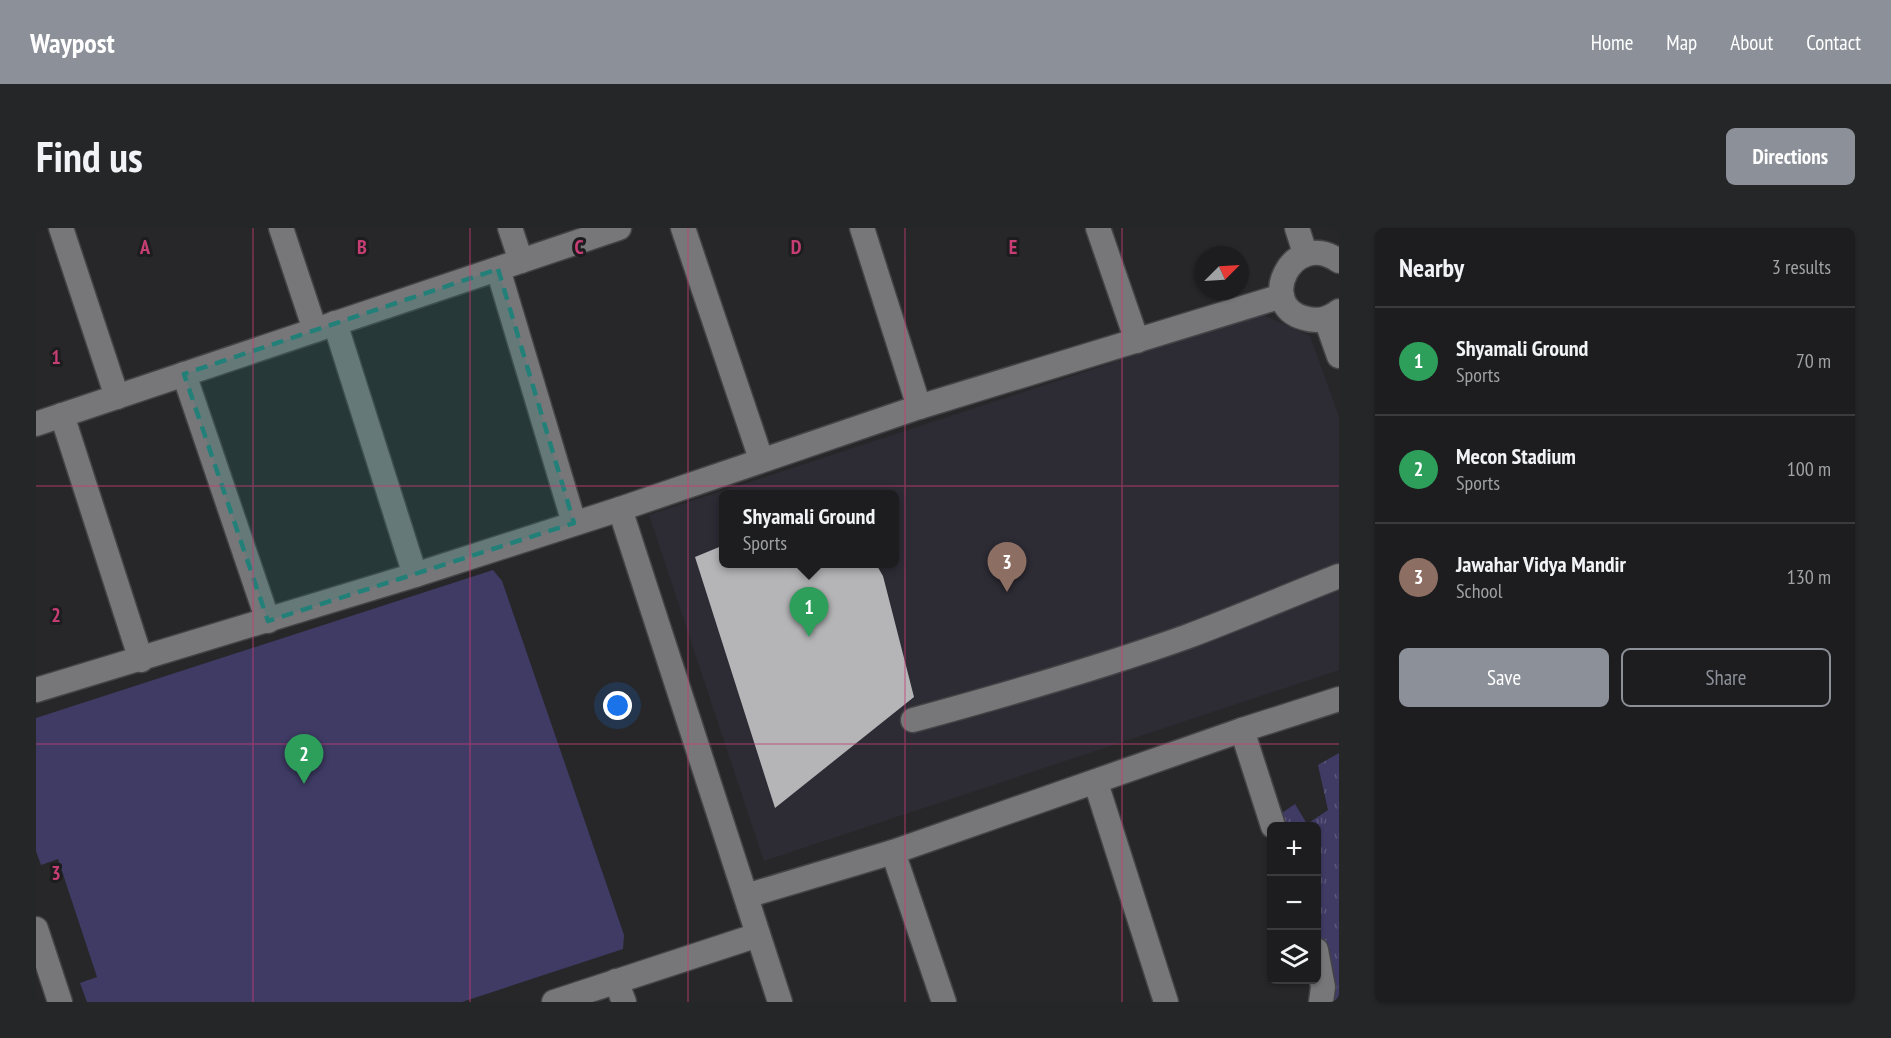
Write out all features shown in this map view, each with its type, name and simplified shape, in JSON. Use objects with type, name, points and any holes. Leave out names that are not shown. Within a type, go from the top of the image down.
[{"type":"street","points":[[60,228],[117,397]]},
{"type":"street","points":[[281,228],[325,327],[415,575]]},
{"type":"street","points":[[510,228],[521,261]]},
{"type":"street","points":[[36,424],[619,228]]},
{"type":"street","points":[[683,228],[761,459]]},
{"type":"street","points":[[862,228],[919,407]]},
{"type":"street","points":[[1098,228],[1137,341]]},
{"type":"street","points":[[1297,228],[1305,253]]},
{"type":"street","points":[[1339,261],[1331,255],[1318,251],[1305,253],[1293,259],[1284,270],[1281,283],[1282,297],[1289,309],[1299,317],[1312,321],[1332,315],[1339,356]]},
{"type":"street","points":[[498,269],[574,523]]},
{"type":"street","points":[[36,690],[415,575],[621,509],[761,459],[919,407],[1282,297]]},
{"type":"street","points":[[184,374],[268,621]]},
{"type":"street","points":[[62,415],[141,660]]},
{"type":"street","points":[[621,509],[780,1002]]},
{"type":"street","points":[[914,720],[1017,691],[1156,647],[1339,576]]},
{"type":"street","points":[[746,896],[893,852],[1096,783],[1242,730],[1339,699]]},
{"type":"street","points":[[1242,730],[1272,822]]},
{"type":"street","points":[[1096,783],[1166,1002]]},
{"type":"street","points":[[893,852],[944,1002]]},
{"type":"street","points":[[36,930],[60,1002]]},
{"type":"street","points":[[554,1002],[620,992],[758,934]]},
{"type":"street","points":[[1321,975],[1323,987],[1321,1002]]},
{"type":"highlighted area","points":[[498,269],[574,523],[268,621],[184,374]]},
{"type":"shaded area","points":[[1261,314],[1310,336],[1339,417],[1339,670],[764,861],[649,515],[719,492],[719,568],[899,568],[899,490],[725,490]]},
{"type":"green space","points":[[493,570],[502,581],[624,935],[623,949],[462,1002],[87,1002],[80,983],[97,977],[58,859],[41,865],[36,851],[36,718]]},
{"type":"green space","points":[[1339,753],[1339,1002],[1327,1002],[1328,994],[1321,956],[1321,822],[1310,822],[1328,810],[1318,765]]},
{"type":"green space","points":[[1295,804],[1306,822],[1278,822],[1276,817]]},
{"type":"building","points":[[719,547],[719,568],[878,568],[883,576],[914,697],[775,808],[695,557]]},
{"type":"place","name":"Jawahar Vidya Mandir","points":[[1007,592]]},
{"type":"place","name":"Shyamali Ground","points":[[809,637]]},
{"type":"place","name":"Mecon Stadium","points":[[304,784]]}]
